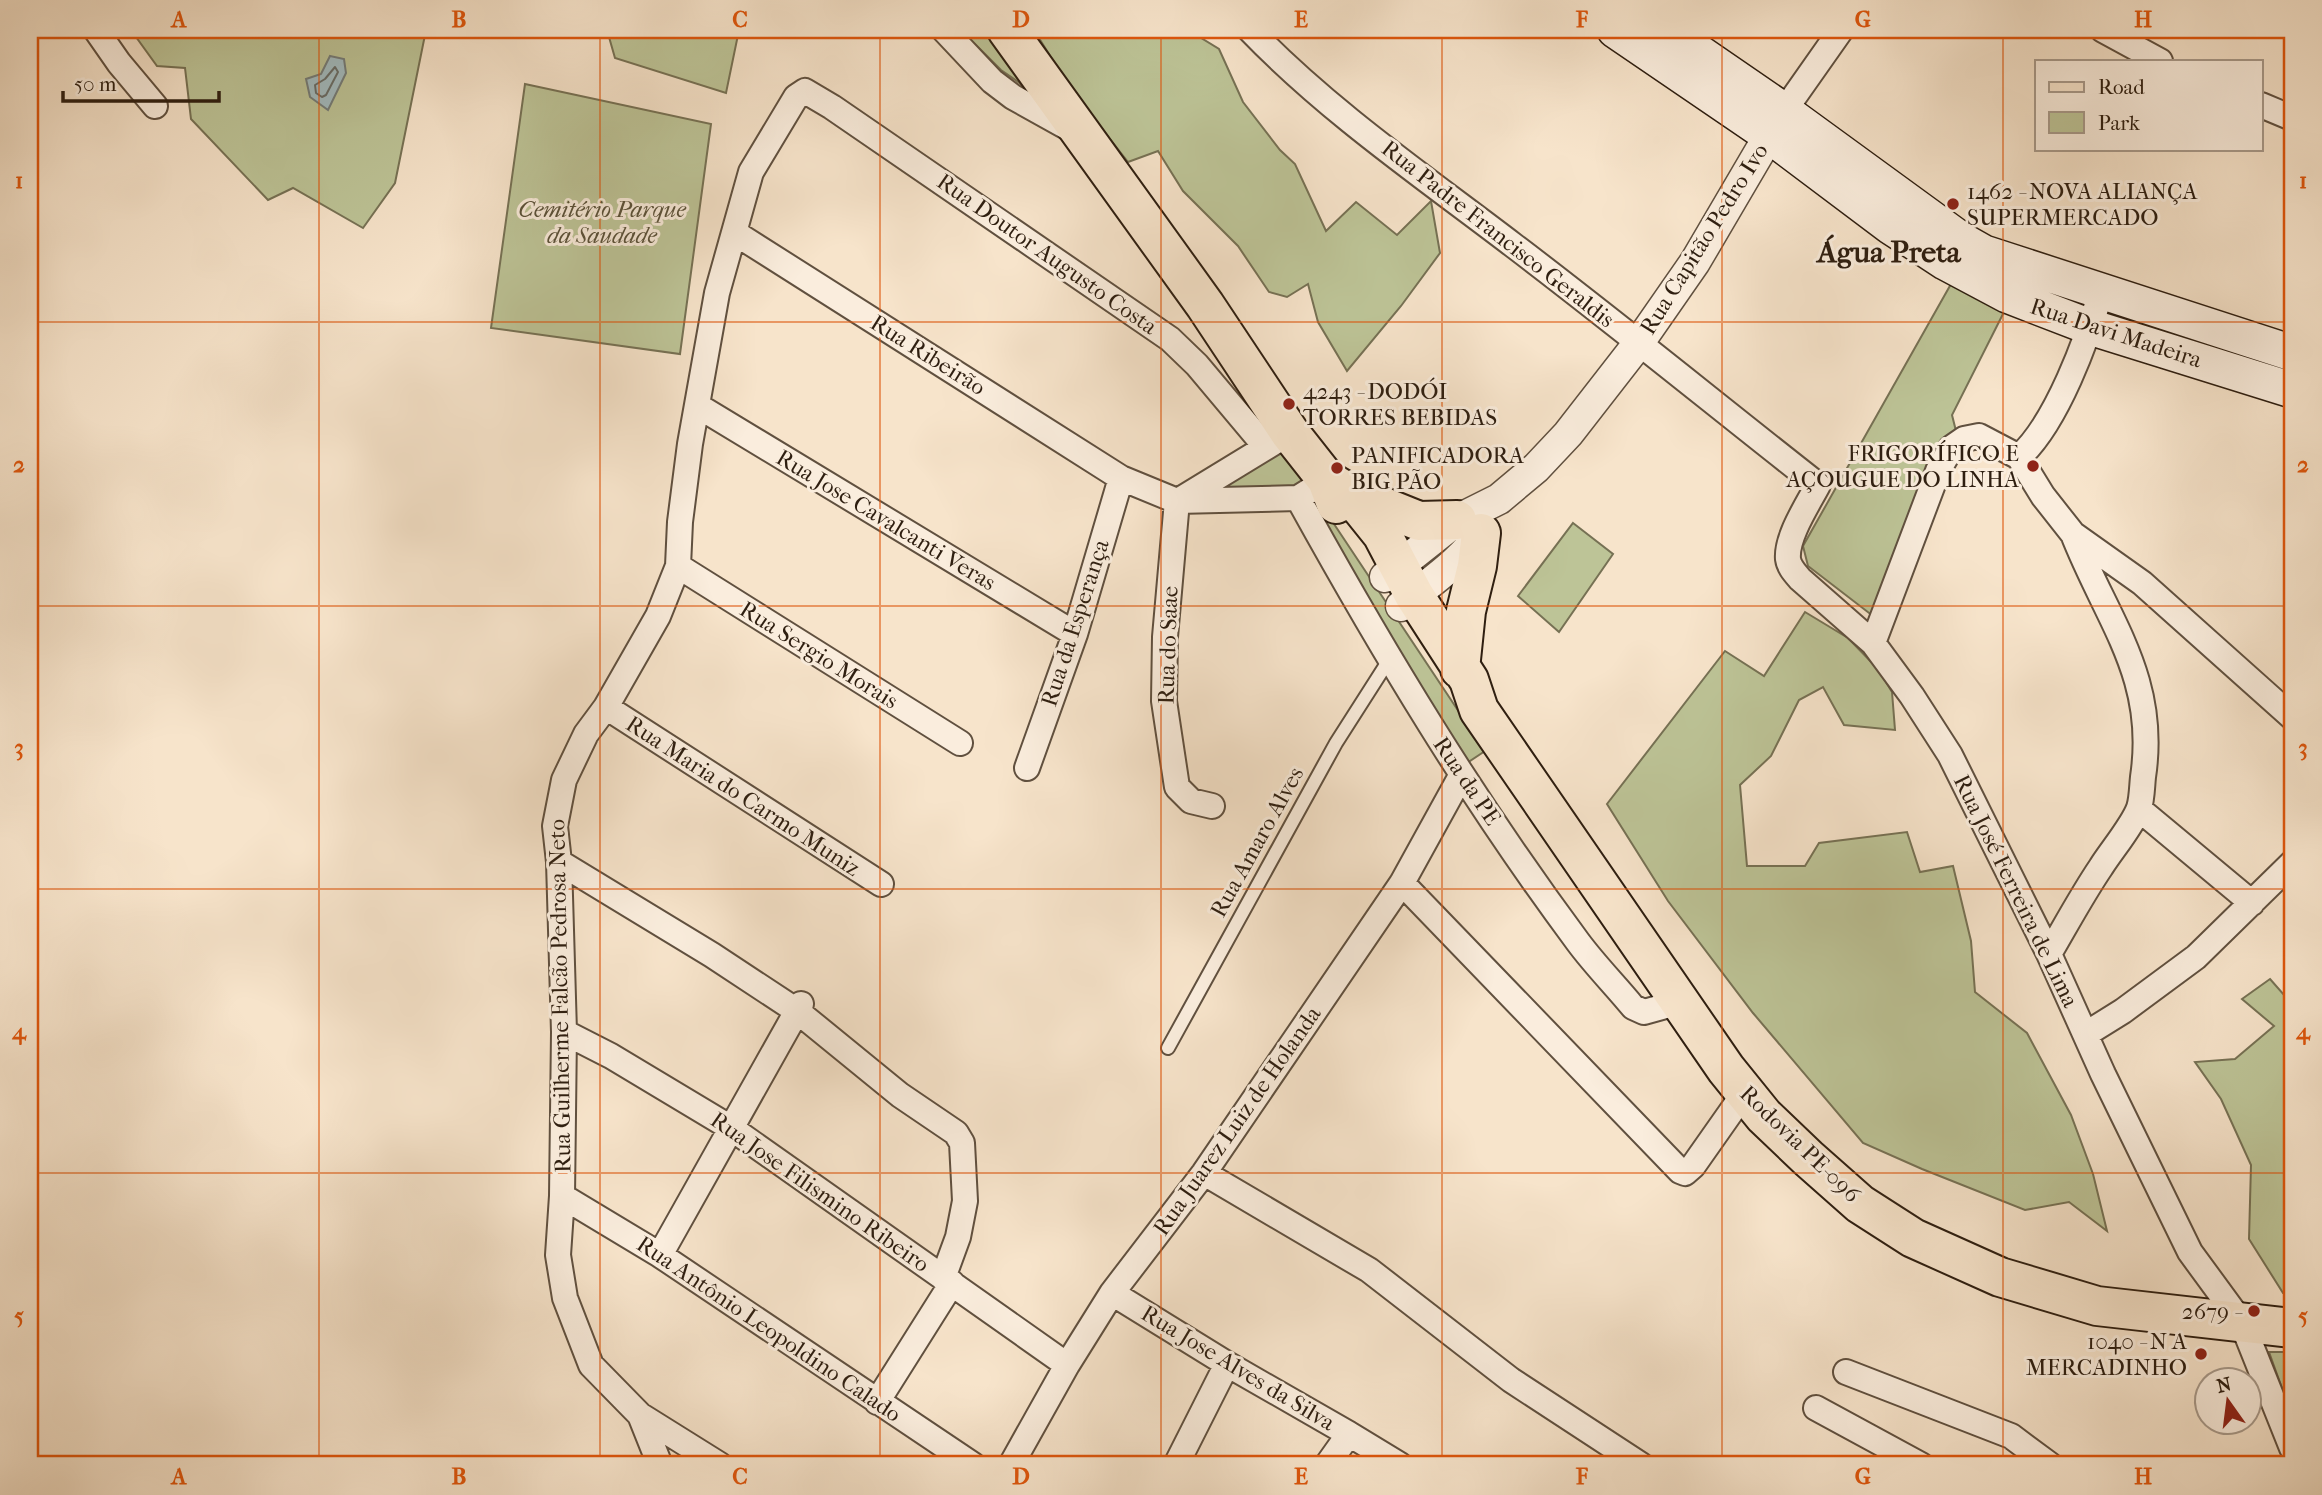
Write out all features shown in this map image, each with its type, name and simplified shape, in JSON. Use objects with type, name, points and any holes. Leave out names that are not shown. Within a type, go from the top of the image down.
[{"type":"main road","points":[[1007,30],[1205,306],[1278,440],[1325,490],[1382,534],[1400,587],[1451,691],[1479,710]]},
{"type":"main road","points":[[1615,30],[1777,123]]},
{"type":"main road","points":[[1666,30],[1777,123]]},
{"type":"main road","name":"Rua Davi Madeira","points":[[1777,123],[1890,226],[1945,261],[2007,295],[2090,327],[2292,390]]},
{"type":"main road","name":"Rua Davi Madeira","points":[[1777,123],[1984,253],[2102,289],[2190,321],[2292,353]]},
{"type":"main road","points":[[1325,490],[1419,521],[1469,526],[1477,566],[1466,611],[1460,669]]},
{"type":"main road","points":[[1400,587],[1469,680],[1479,710]]},
{"type":"main road","name":"Rodovia PE-096","points":[[1479,710],[1726,1069],[1764,1116],[1860,1204],[1913,1238],[2000,1277],[2097,1306],[2292,1328]]},
{"type":"street","points":[[96,30],[155,106]]},
{"type":"street","points":[[944,30],[992,81],[1013,97],[1087,138]]},
{"type":"street","name":"Rua Padre Francisco Geraldis","points":[[1250,30],[1304,81],[1391,151],[1593,306],[1818,485]]},
{"type":"street","name":"Rua Capitão Pedro Ivo","points":[[1400,587],[1453,565],[1469,526],[1536,468],[1568,434],[1638,344],[1695,262],[1777,123],[1841,30]]},
{"type":"street","points":[[2103,30],[2158,60]]},
{"type":"street","name":"Rua Guilherme Falcão Pedrosa Neto","points":[[660,1465],[640,1415],[591,1364],[565,1298],[558,1255],[562,1196],[564,1032],[559,862],[555,826],[564,780],[586,734],[606,707],[658,616],[678,566],[681,509],[690,444],[718,293],[751,172],[796,97],[805,90]]},
{"type":"street","name":"Rua Doutor Augusto Costa","points":[[805,90],[1170,339],[1278,440]]},
{"type":"street","points":[[2262,105],[2292,118]]},
{"type":"street","name":"Rua Ribeirão","points":[[735,233],[1121,478],[1177,502]]},
{"type":"street","points":[[2019,457],[2040,435],[2090,327],[2102,289]]},
{"type":"street","name":"Rua Jose Cavalcanti Veras","points":[[698,405],[1075,634]]},
{"type":"street","points":[[1873,643],[1938,471],[1951,448],[1964,439],[1979,436],[2019,457],[2043,496],[2073,534],[2130,656],[2143,695],[2146,731],[2146,761],[2139,809],[2098,871],[2049,954]]},
{"type":"street","points":[[1177,502],[1278,440]]},
{"type":"street","name":"Rua da Esperança","points":[[1027,768],[1075,634],[1121,478]]},
{"type":"street","name":"Rua José Ferreira de Lima","points":[[1818,485],[1798,523],[1788,559],[1800,579],[1873,643],[1912,696],[1950,755],[2049,954],[2103,1074],[2190,1252],[2242,1324],[2292,1448]]},
{"type":"street","points":[[1177,502],[1325,490]]},
{"type":"street","name":"Rua da PE","points":[[1325,490],[1389,660],[1461,776],[1579,944],[1633,1007],[1644,1012],[1680,1002]]},
{"type":"street","name":"Rua do Saae","points":[[1177,502],[1168,598],[1164,701],[1177,787],[1191,801],[1212,806]]},
{"type":"street","points":[[2073,534],[2142,583],[2292,717]]},
{"type":"street","name":"Rua Sergio Morais","points":[[678,566],[960,743]]},
{"type":"street","name":"Rua Maria do Carmo Muniz","points":[[606,707],[881,884]]},
{"type":"street","name":"Rua Juarez Luiz de Holanda","points":[[1012,1465],[1112,1293],[1204,1173],[1402,883],[1461,776]]},
{"type":"street","points":[[2139,809],[2252,903]]},
{"type":"street","points":[[559,862],[799,1007],[900,1094],[956,1133],[962,1143],[965,1201],[948,1280],[877,1402]]},
{"type":"street","points":[[2086,1034],[2123,1011],[2196,957],[2292,863]]},
{"type":"street","points":[[1402,883],[1680,1171],[1685,1173],[1693,1166],[1745,1092]]},
{"type":"street","points":[[660,1255],[799,1007]]},
{"type":"street","name":"Rua Jose Filismino Ribeiro","points":[[564,1032],[611,1056],[731,1128],[1068,1365]]},
{"type":"street","points":[[1204,1173],[1369,1270],[1511,1380],[1641,1465]]},
{"type":"street","name":"Rua Antônio Leopoldino Calado","points":[[562,1196],[660,1255],[973,1465]]},
{"type":"street","name":"Rua Jose Alves da Silva","points":[[1112,1293],[1399,1465]]},
{"type":"street","points":[[1176,1465],[1227,1364]]},
{"type":"street","points":[[1846,1372],[2011,1436],[2050,1465]]},
{"type":"street","points":[[1816,1408],[1921,1465]]},
{"type":"street","points":[[640,1415],[720,1465]]},
{"type":"street","points":[[1327,1465],[1349,1434]]},
{"type":"lane","name":"Rua Amaro Alves","points":[[1167,1048],[1336,743],[1389,660]]},
{"type":"green space","points":[[131,30],[426,30],[395,183],[363,228],[293,188],[268,200],[191,119],[185,68],[157,66]]},
{"type":"green space","points":[[607,30],[739,30],[726,93],[615,58]]},
{"type":"green space","points":[[961,30],[996,30],[1047,102],[1001,70]]},
{"type":"green space","points":[[1034,30],[1188,30],[1219,49],[1243,102],[1280,150],[1295,164],[1326,231],[1356,202],[1397,235],[1431,201],[1440,253],[1401,306],[1347,371],[1318,322],[1308,284],[1287,297],[1269,292],[1238,246],[1183,191],[1158,151],[1128,162],[1070,88]]},
{"type":"green space","name":"Cemitério Parque da Saudade","points":[[525,84],[711,124],[680,354],[491,328]]},
{"type":"green space","points":[[1951,284],[2009,302],[1952,415],[1956,431],[1873,616],[1808,566],[1803,546]]},
{"type":"green space","points":[[1284,445],[1310,485],[1294,494],[1215,488]]},
{"type":"green space","points":[[1330,518],[1485,751],[1464,765],[1317,527]]},
{"type":"green space","points":[[1573,523],[1613,554],[1559,632],[1518,596]]},
{"type":"green space","points":[[1805,612],[1848,638],[1878,669],[1892,692],[1895,730],[1844,725],[1823,687],[1799,700],[1771,756],[1740,785],[1747,866],[1805,866],[1819,843],[1907,832],[1920,872],[1953,866],[1971,941],[1975,992],[2027,1033],[2071,1115],[2093,1174],[2107,1231],[2069,1202],[2025,1210],[1863,1143],[1753,1013],[1668,901],[1607,804],[1725,651],[1764,676]]},
{"type":"green space","points":[[2270,979],[2292,1004],[2292,1293],[2283,1293],[2249,1239],[2251,1165],[2221,1099],[2195,1062],[2235,1059],[2274,1026],[2242,999]]},
{"type":"green space","points":[[2269,1352],[2292,1352],[2292,1416]]},
{"type":"water","points":[[330,56],[344,59],[346,73],[328,110],[310,97],[306,79],[321,74]]},
{"type":"place","name":"1462 - NOVA ALIANÇA SUPERMERCADO","points":[[1953,204]]},
{"type":"place","name":"4243 - DODÓI TORRES BEBIDAS","points":[[1289,404]]},
{"type":"place","name":"FRIGORÍFICO E AÇOUGUE DO LINHA","points":[[2033,466]]},
{"type":"place","name":"PANIFICADORA BIG PÃO","points":[[1337,468]]},
{"type":"place","name":"2679 -","points":[[2254,1311]]},
{"type":"place","name":"1040 - N A MERCADINHO","points":[[2201,1354]]},
{"type":"district","name":"Água Preta","points":[[1889,252]]}]
